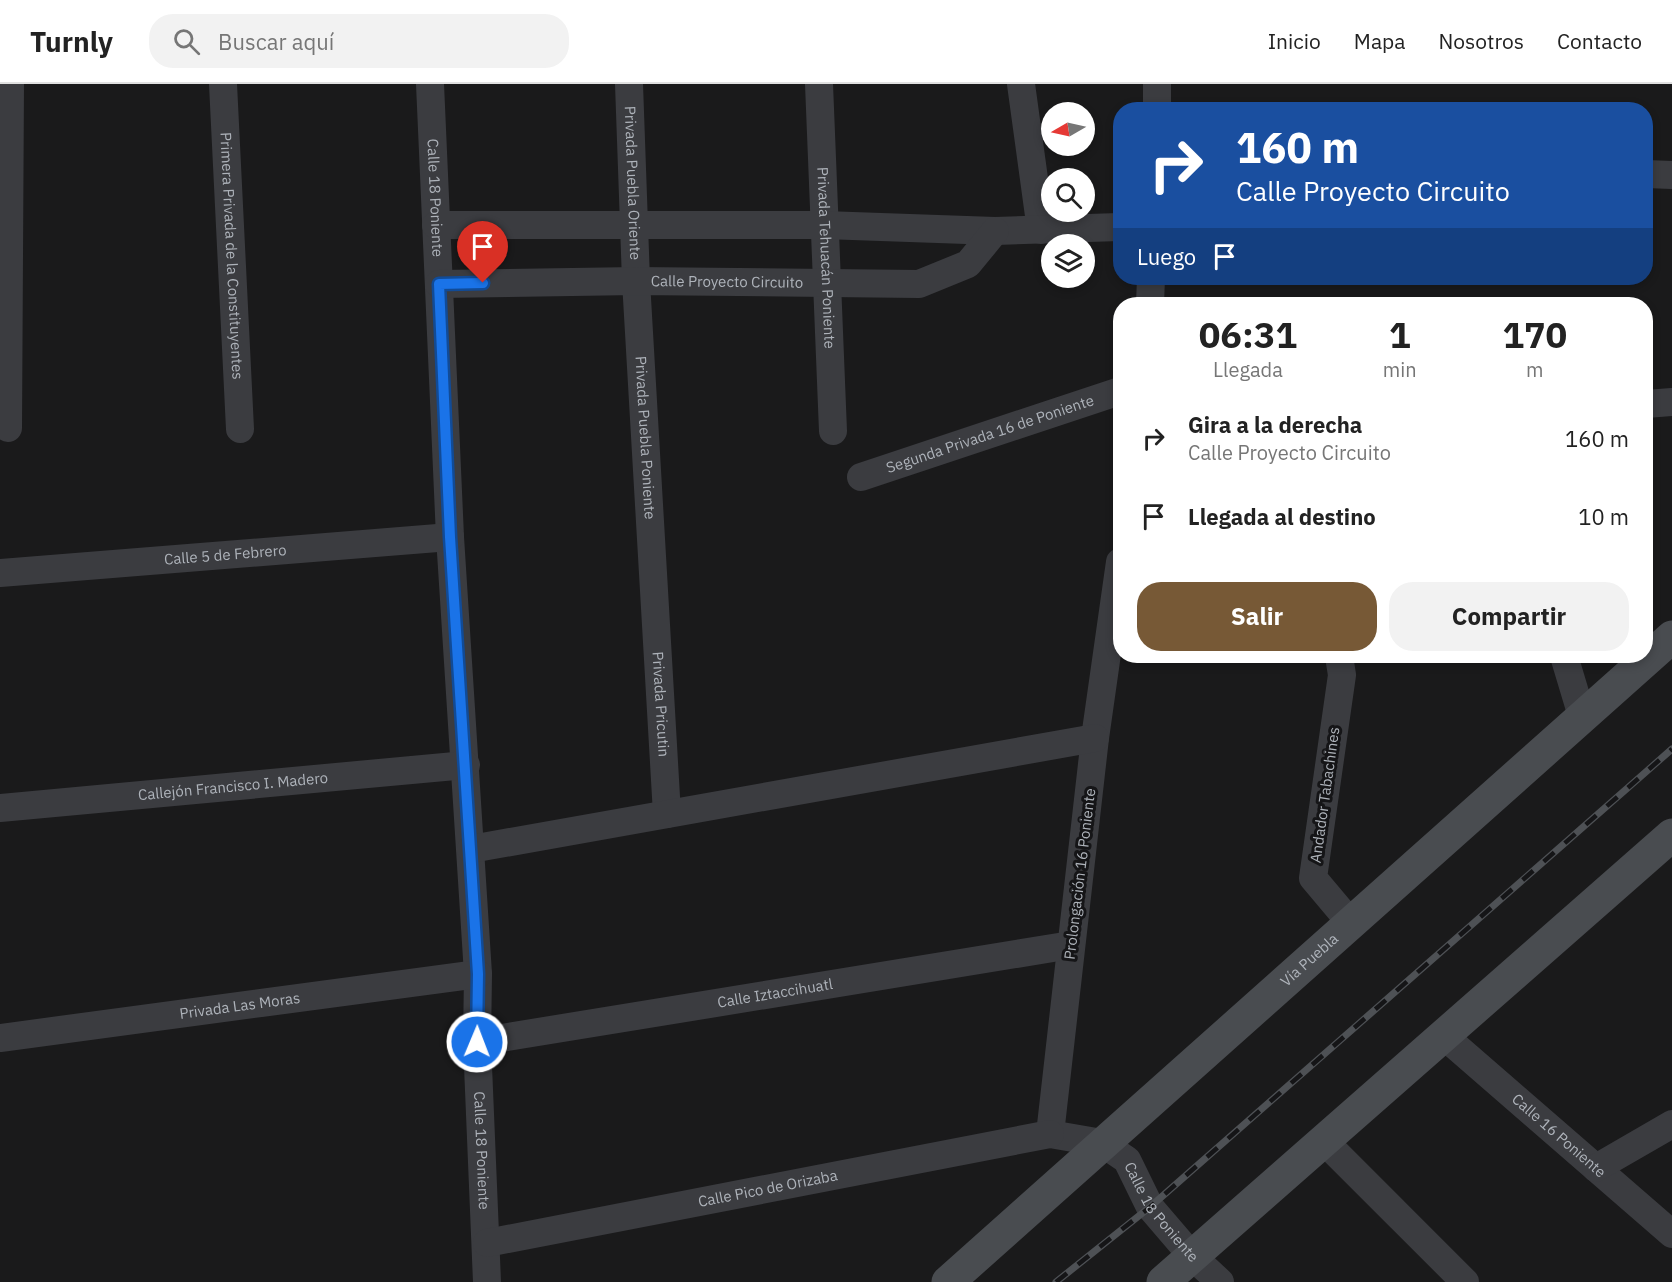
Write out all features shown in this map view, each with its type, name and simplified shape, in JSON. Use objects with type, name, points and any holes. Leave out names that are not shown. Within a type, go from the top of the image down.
[{"type":"main road","name":"Vía Puebla","points":[[1653,654],[1672,637]]},
{"type":"main road","name":"Vía Puebla","points":[[948,1282],[1642,663]]},
{"type":"main road","points":[[1163,1282],[1672,835]]},
{"type":"street","points":[[8,428],[10,84]]},
{"type":"street","name":"Primera Privada de la Constituyentes","points":[[223,84],[240,429]]},
{"type":"street","name":"Calle 18 Poniente","points":[[429,84],[450,537],[478,974],[477,1042],[487,1282]]},
{"type":"street","name":"Privada Puebla Oriente","points":[[630,84],[636,281]]},
{"type":"street","name":"Privada Tehuacán Poniente","points":[[819,84],[833,431]]},
{"type":"street","points":[[1021,84],[1041,230]]},
{"type":"street","points":[[1157,84],[1157,102]]},
{"type":"street","points":[[1653,174],[1672,175]]},
{"type":"street","points":[[436,225],[824,225],[995,231],[1113,227]]},
{"type":"street","name":"Calle Proyecto Circuito","points":[[439,284],[636,281],[919,284],[968,264],[995,231]]},
{"type":"street","name":"Privada Puebla Poniente","points":[[636,281],[655,594]]},
{"type":"street","name":"Segunda Privada 16 de Poniente","points":[[861,477],[1113,393]]},
{"type":"street","points":[[1653,404],[1672,402]]},
{"type":"street","name":"Calle 5 de Febrero","points":[[0,573],[450,537]]},
{"type":"street","name":"Privada Pricutin","points":[[655,594],[667,814]]},
{"type":"street","name":"Prolongación 16 Poniente","points":[[1050,1134],[1095,738],[1113,611]]},
{"type":"street","name":"Andador Tabachines","points":[[1340,663],[1342,675],[1313,878],[1350,922]]},
{"type":"street","points":[[1566,663],[1582,716]]},
{"type":"street","points":[[471,849],[1095,738]]},
{"type":"street","name":"Callejón Francisco I. Madero","points":[[0,808],[466,765]]},
{"type":"street","name":"Calle Iztaccihuatl","points":[[477,1042],[1071,945]]},
{"type":"street","name":"Privada Las Moras","points":[[0,1038],[478,974]]},
{"type":"street","name":"Calle 16 Poniente","points":[[1444,1036],[1672,1234]]},
{"type":"street","points":[[1596,1168],[1672,1124]]},
{"type":"street","points":[[1050,1134],[1102,1143]]},
{"type":"street","name":"Calle Pico de Orizaba","points":[[487,1243],[1050,1134]]},
{"type":"street","points":[[1324,1141],[1465,1282]]},
{"type":"street","name":"Calle 18 Poniente","points":[[1102,1143],[1127,1160],[1150,1207],[1192,1256],[1220,1282]]},
{"type":"railway","points":[[1056,1282],[1150,1207],[1672,749]]},
{"type":"route","points":[[477,1042],[478,974],[450,537],[439,284],[483,283]]}]
